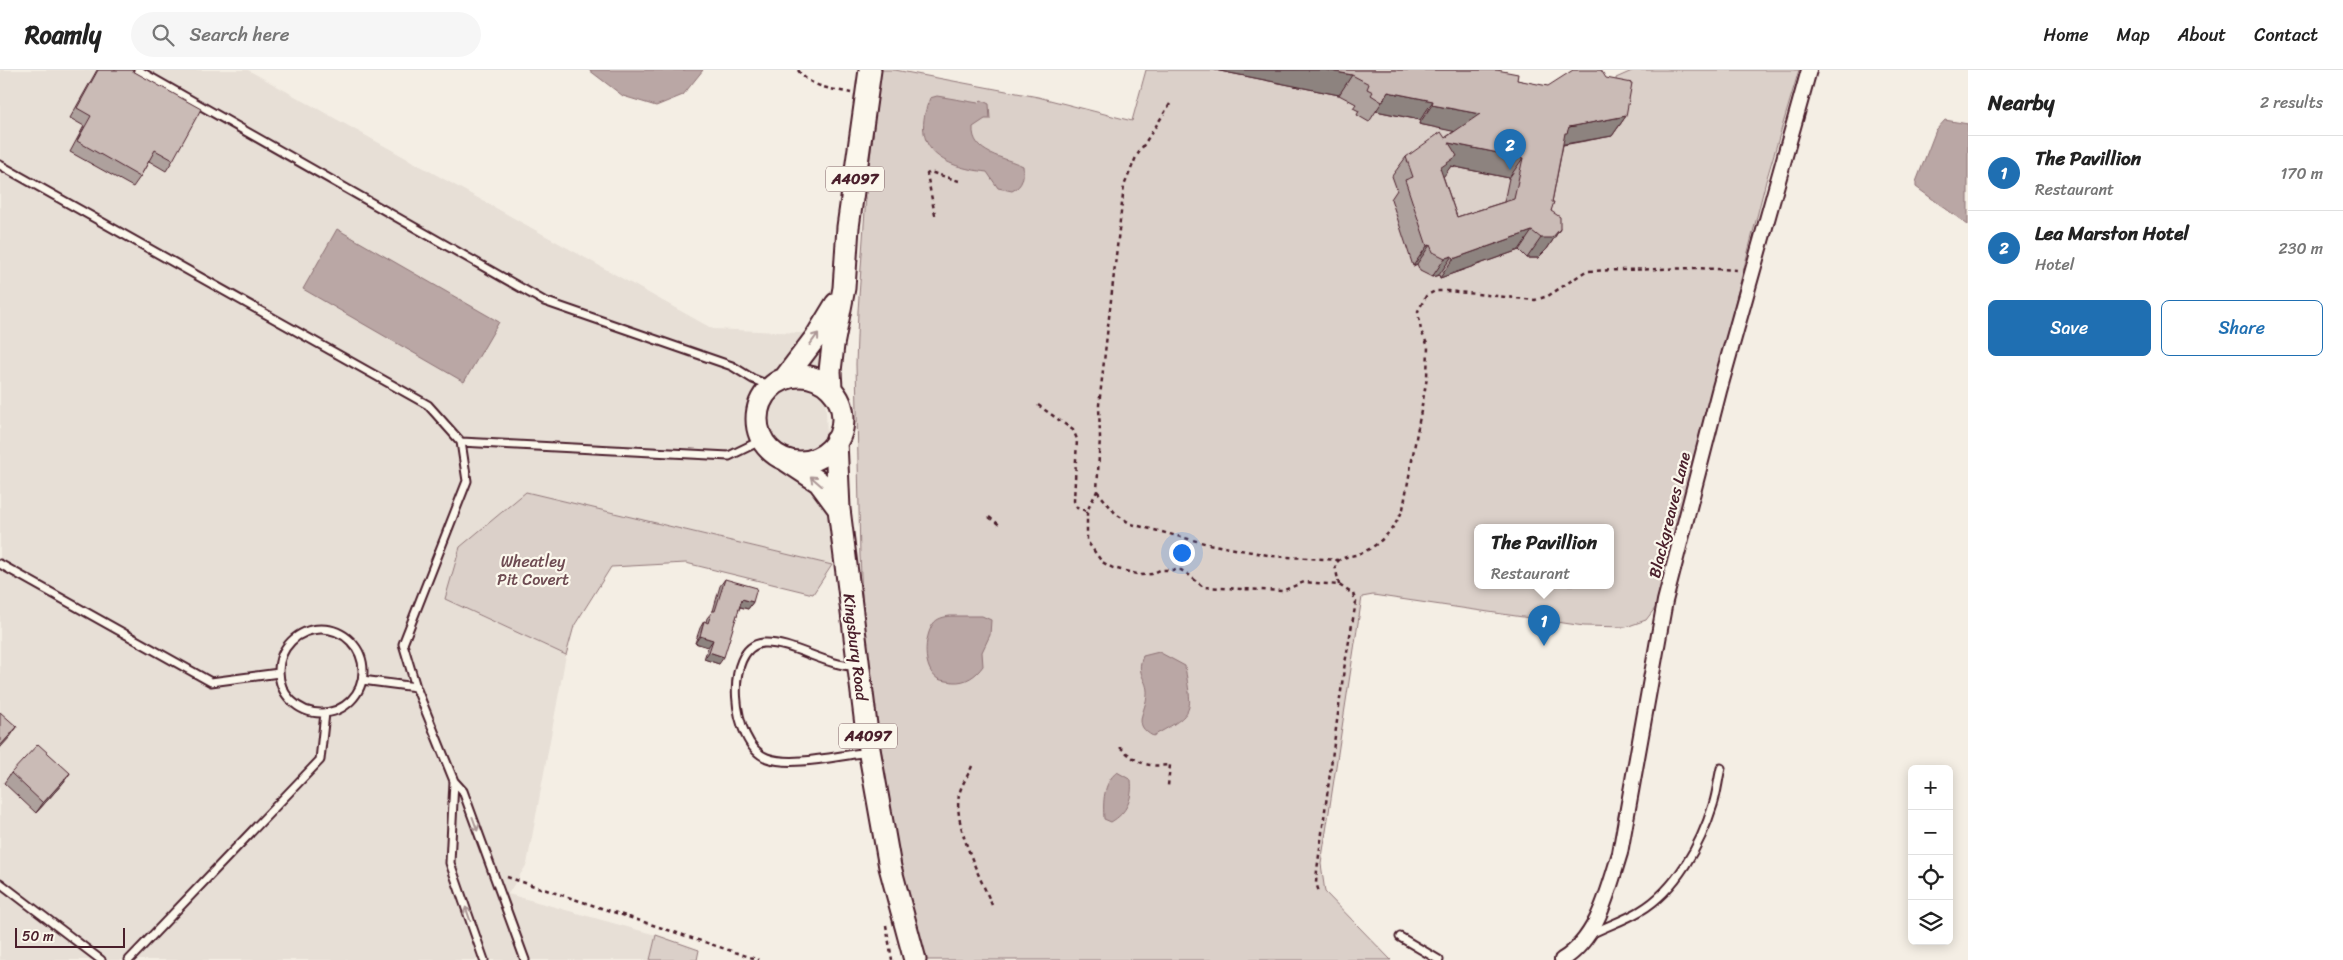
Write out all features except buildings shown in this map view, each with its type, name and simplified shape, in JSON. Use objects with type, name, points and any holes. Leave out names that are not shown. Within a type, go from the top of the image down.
[{"type":"main road","name":"Kingsbury Road","points":[[787,460],[803,462],[819,458],[832,448],[840,434],[843,418],[840,402],[831,388],[830,372],[844,288],[848,227],[870,70]]},
{"type":"main road","name":"Kingsbury Road","points":[[839,509],[819,482],[787,460],[772,453],[762,440],[757,426],[757,411],[762,398],[816,337],[844,288]]},
{"type":"main road","points":[[778,382],[801,375],[817,379],[831,388]]},
{"type":"main road","name":"Kingsbury Road","points":[[836,441],[839,509],[869,749],[890,867],[915,960]]},
{"type":"street","name":"Blackgreaves Lane","points":[[1562,960],[1583,944],[1588,935],[1609,889],[1620,853],[1665,601],[1752,270],[1809,70]]},
{"type":"lane","points":[[138,70],[544,301],[732,366],[753,379],[778,382]]},
{"type":"lane","points":[[0,164],[428,405],[461,442],[467,480],[403,644],[416,688],[454,781],[463,791],[525,960]]},
{"type":"lane","points":[[461,442],[729,456],[762,440]]},
{"type":"lane","points":[[0,564],[211,682],[278,673]]},
{"type":"lane","points":[[324,629],[338,633],[349,641],[360,659],[362,680],[353,699],[336,711],[325,713],[308,711],[293,703],[283,690],[278,673],[280,659],[287,646],[297,636],[310,631],[324,629]]},
{"type":"lane","points":[[859,665],[839,664],[780,646],[763,643],[750,648],[740,666],[735,694],[737,710],[747,739],[758,753],[776,760],[802,760],[862,753],[869,749]]},
{"type":"lane","points":[[362,680],[416,688]]},
{"type":"lane","points":[[128,960],[320,760],[325,713]]},
{"type":"lane","points":[[1588,935],[1641,911],[1668,888],[1697,843],[1713,805],[1720,768]]},
{"type":"lane","points":[[454,781],[450,863],[484,960]]},
{"type":"lane","points":[[0,883],[101,960]]},
{"type":"lane","points":[[1400,937],[1439,960]]},
{"type":"path","points":[[798,70],[803,78],[824,88],[867,96]]},
{"type":"path","points":[[1170,104],[1136,157],[1124,186],[1099,405],[1100,437],[1097,491],[1087,511],[1087,541],[1102,562],[1129,573],[1140,575],[1152,574],[1160,570],[1181,570],[1190,574],[1203,588],[1282,591],[1304,582],[1339,585],[1353,594],[1356,602],[1344,669],[1317,870],[1316,883],[1319,892]]},
{"type":"path","points":[[935,215],[927,174],[930,172],[959,181]]},
{"type":"path","points":[[1097,491],[1116,514],[1132,524],[1208,544],[1273,556],[1338,560],[1370,548],[1398,521],[1403,509],[1427,378],[1428,346],[1421,331],[1418,311],[1426,296],[1435,291],[1448,290],[1535,300],[1548,296],[1586,271],[1695,268],[1752,270]]},
{"type":"path","points":[[1038,405],[1073,430],[1078,439],[1074,501],[1077,508],[1087,511]]},
{"type":"path","points":[[989,517],[1001,526]]},
{"type":"path","points":[[1338,560],[1335,565],[1339,585]]},
{"type":"path","points":[[1120,747],[1132,758],[1148,766],[1170,765],[1168,786]]},
{"type":"path","points":[[972,766],[959,794],[959,816],[976,874],[992,905]]},
{"type":"path","points":[[507,876],[759,960]]},
{"type":"shaded area","points":[[0,70],[248,70],[713,329],[823,334],[832,565],[526,492],[445,599],[566,655],[527,864],[508,894],[656,935],[650,960],[0,960]]},
{"type":"shaded area","points":[[589,70],[703,70],[683,95],[656,106],[623,96]]},
{"type":"shaded area","points":[[937,96],[978,103],[981,100],[989,104],[990,119],[985,119],[973,127],[974,136],[977,143],[983,149],[1023,166],[1021,184],[1016,189],[1012,191],[998,188],[987,172],[956,165],[944,160],[934,152],[927,143],[924,130],[925,116],[930,98]]},
{"type":"shaded area","points":[[1945,120],[1968,124],[1968,225],[1916,187],[1916,182],[1936,130]]},
{"type":"shaded area","points":[[337,229],[499,322],[464,382],[303,289]]},
{"type":"shaded area","points":[[950,616],[982,616],[991,620],[990,635],[982,652],[983,666],[970,678],[958,682],[938,679],[929,668],[926,653],[926,644],[933,624],[936,620]]},
{"type":"shaded area","points":[[1159,652],[1185,666],[1190,702],[1188,710],[1178,722],[1153,736],[1146,732],[1141,722],[1147,689],[1140,668],[1143,656]]},
{"type":"shaded area","points":[[1117,772],[1131,780],[1131,793],[1125,810],[1111,822],[1104,819],[1104,800],[1106,787],[1112,776]]},
{"type":"green space","points":[[881,70],[895,70],[1038,97],[1132,121],[1146,70],[1294,70],[1619,102],[1616,78],[1634,70],[1799,70],[1766,181],[1659,603],[1646,620],[1626,627],[1584,626],[1373,595],[1362,597],[1321,864],[1325,892],[1391,960],[924,960],[899,858],[865,652],[860,556],[856,364],[867,182]]},
{"type":"green space","name":"Wheatley Pit Covert","points":[[526,492],[832,565],[813,594],[686,563],[611,567],[574,626],[566,655],[445,599],[460,547]]},
{"type":"green space","points":[[656,935],[699,950],[697,960],[650,960]]},
{"type":"place","name":"Lea Marston Hotel","points":[[1510,170]]},
{"type":"place","name":"The Pavillion","points":[[1544,646]]}]
